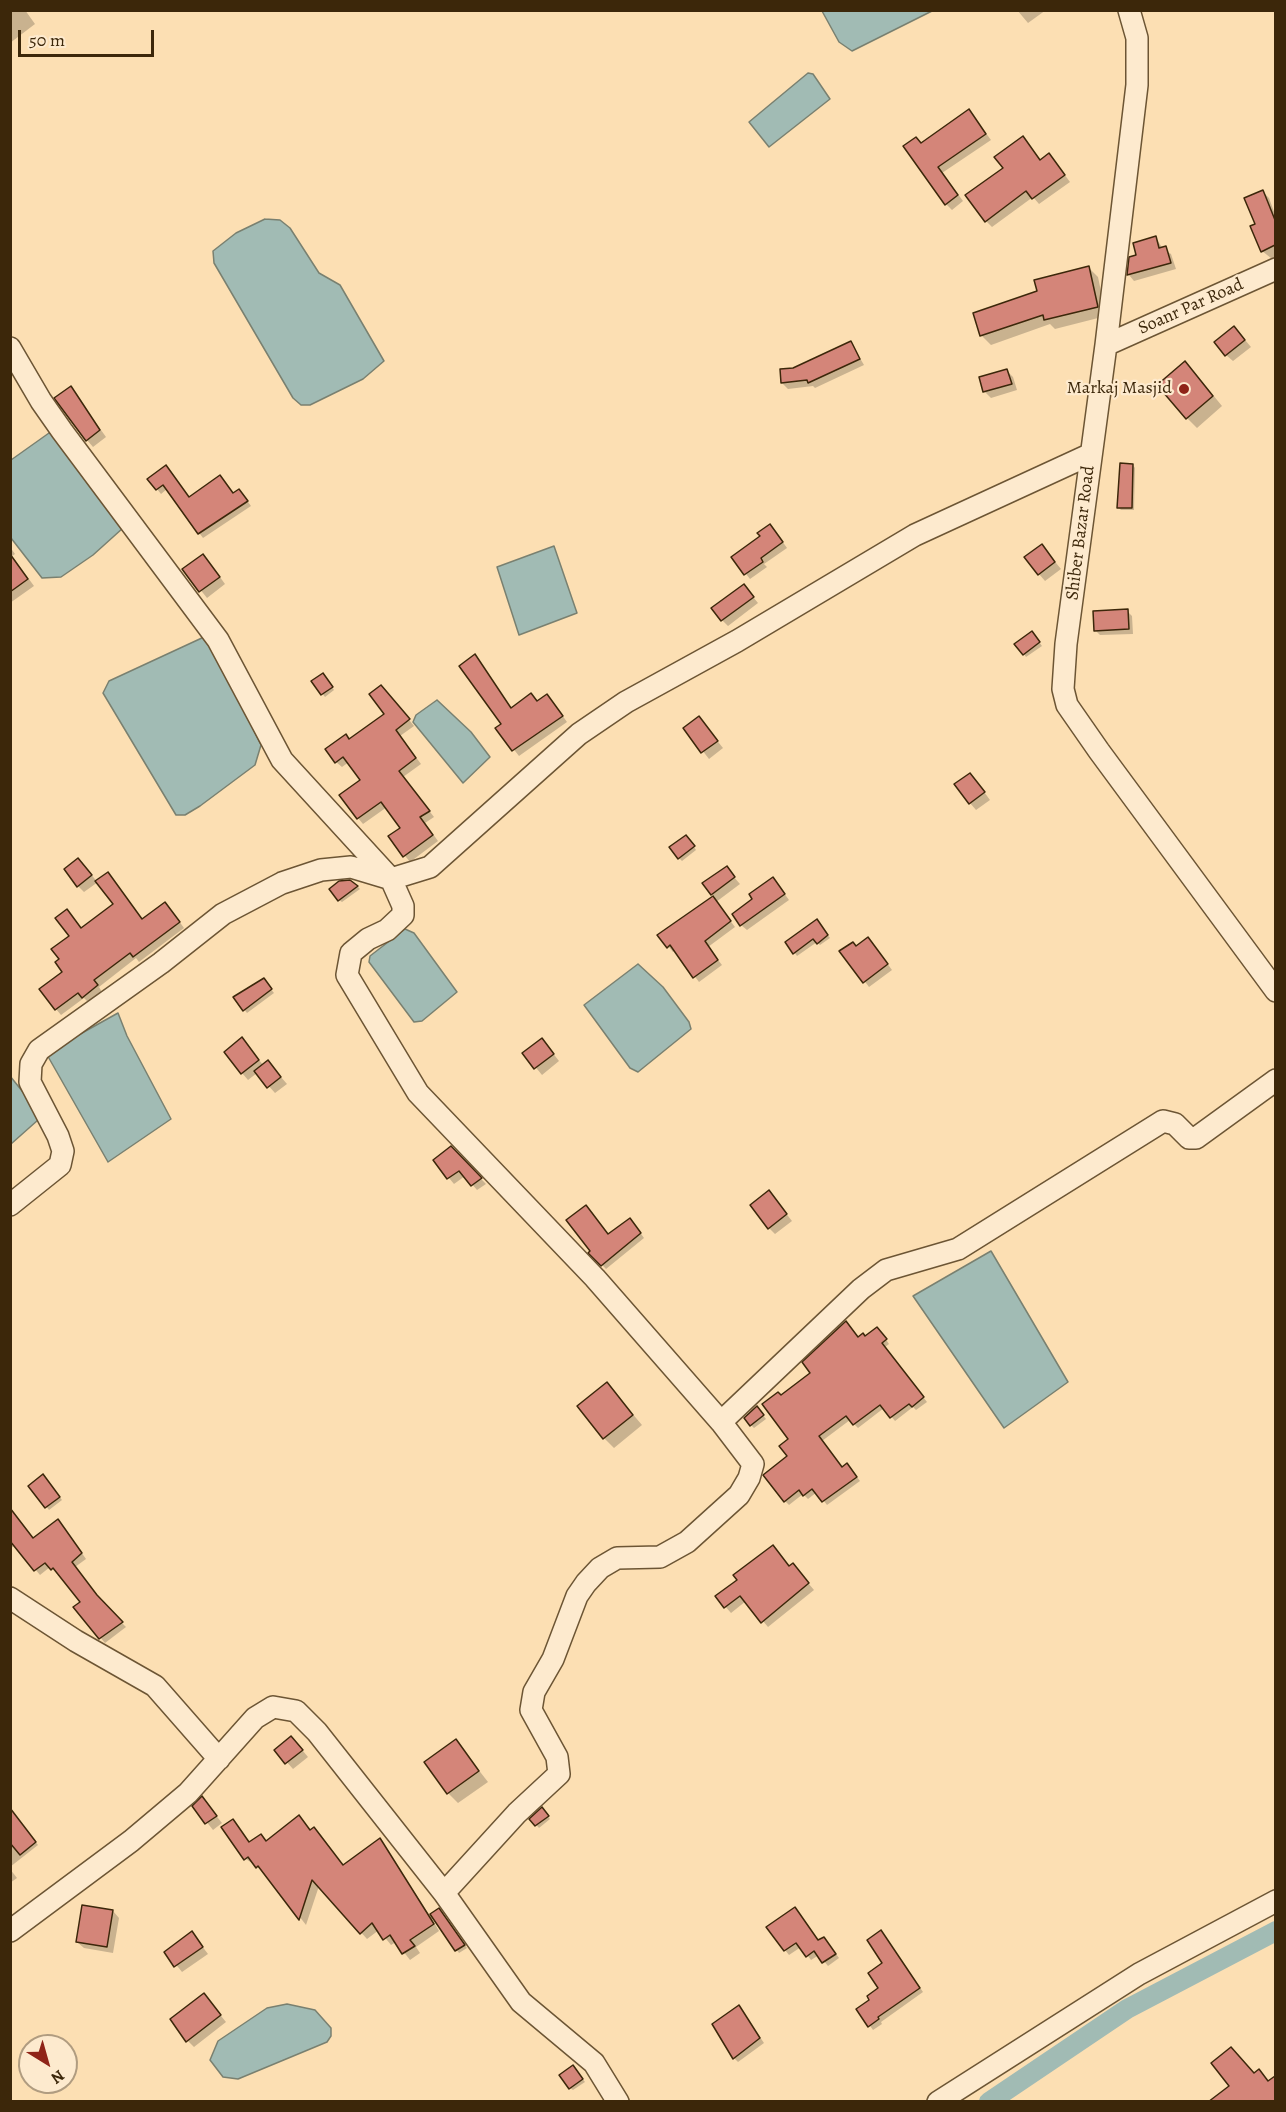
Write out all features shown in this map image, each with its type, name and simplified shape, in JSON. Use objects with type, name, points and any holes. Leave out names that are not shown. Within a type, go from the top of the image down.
[{"type":"street","name":"Shiber Bazar Road","points":[[1129,10],[1137,38],[1137,77],[1106,345],[1066,644],[1063,689],[1067,705],[1275,991]]},
{"type":"street","name":"Soanr Par Road","points":[[1106,345],[1275,269]]},
{"type":"street","points":[[10,348],[41,401],[62,431],[218,640],[282,760],[391,879],[403,906],[403,915],[387,930],[368,939],[351,953],[347,975],[418,1093],[595,1278],[721,1422],[753,1464],[750,1478],[739,1495],[687,1542],[660,1557],[617,1558],[600,1568],[586,1583],[577,1596],[553,1659],[534,1692],[531,1710],[557,1757],[559,1774],[518,1813],[444,1893]]},
{"type":"street","points":[[10,1205],[60,1165],[63,1151],[30,1082],[31,1064],[39,1050],[161,963],[223,914],[282,883],[321,870],[351,867],[391,879],[430,867],[579,734],[626,702],[737,641],[915,535],[1091,454]]},
{"type":"street","points":[[721,1422],[861,1289],[886,1270],[957,1249],[1163,1121],[1174,1125],[1189,1138],[1196,1138],[1275,1080]]},
{"type":"street","points":[[10,1598],[75,1641],[155,1686],[219,1759]]},
{"type":"street","points":[[10,1931],[131,1841],[188,1793],[255,1718],[273,1707],[296,1711],[316,1732],[444,1893],[521,2002],[594,2063],[618,2102]]},
{"type":"street","points":[[938,2102],[1139,1974],[1275,1901]]},
{"type":"water","points":[[822,11],[932,11],[852,51],[839,42]]},
{"type":"water","points":[[808,73],[813,74],[830,99],[769,147],[749,122]]},
{"type":"water","points":[[265,219],[280,220],[290,228],[319,273],[340,285],[384,361],[363,379],[310,405],[301,405],[293,398],[214,263],[213,251],[236,233]]},
{"type":"water","points":[[49,433],[56,436],[123,528],[93,555],[61,577],[42,578],[11,538],[11,460]]},
{"type":"water","points":[[554,546],[577,613],[519,635],[497,567]]},
{"type":"water","points":[[204,637],[213,647],[261,745],[255,765],[200,806],[185,815],[176,815],[103,693],[109,681]]},
{"type":"water","points":[[437,700],[471,732],[490,757],[463,783],[413,722],[416,715]]},
{"type":"water","points":[[405,929],[414,933],[457,992],[422,1021],[414,1022],[369,962],[370,956]]},
{"type":"water","points":[[638,964],[663,987],[689,1022],[691,1029],[638,1072],[630,1068],[584,1005]]},
{"type":"water","points":[[118,1013],[127,1036],[171,1119],[108,1162],[46,1053]]},
{"type":"water","points":[[10,1076],[35,1107],[38,1120],[11,1144]]},
{"type":"water","points":[[991,1251],[1068,1382],[1004,1428],[913,1296]]},
{"type":"water","points":[[287,2004],[315,2010],[331,2028],[331,2036],[327,2042],[238,2079],[223,2077],[210,2060],[218,2041],[267,2008]]},
{"type":"building","points":[[969,109],[986,134],[938,167],[958,195],[945,205],[903,146],[916,137],[921,143]]},
{"type":"building","points":[[1023,136],[1040,160],[1049,153],[1065,175],[1032,199],[1026,191],[985,222],[965,195],[1003,168],[994,157]]},
{"type":"building","points":[[1263,190],[1275,220],[1275,245],[1261,252],[1250,226],[1255,224],[1244,198]]},
{"type":"building","points":[[1156,236],[1159,248],[1166,246],[1171,263],[1127,275],[1129,257],[1136,255],[1133,243]]},
{"type":"building","points":[[1089,266],[1098,307],[1044,320],[1043,315],[980,336],[973,313],[1037,291],[1034,280]]},
{"type":"building","points":[[1234,326],[1245,340],[1225,356],[1214,342]]},
{"type":"building","points":[[851,341],[860,359],[808,383],[807,380],[781,383],[780,369],[793,368]]},
{"type":"building","points":[[1185,361],[1213,396],[1186,419],[1157,385]]},
{"type":"building","points":[[1007,369],[1012,384],[983,392],[979,377]]},
{"type":"building","points":[[71,386],[100,430],[86,441],[54,398]]},
{"type":"building","points":[[1120,463],[1133,464],[1132,508],[1117,508]]},
{"type":"building","points":[[166,465],[189,497],[220,475],[233,493],[239,489],[248,501],[198,534],[163,485],[156,490],[147,479]]},
{"type":"building","points":[[770,524],[783,542],[761,558],[763,562],[744,575],[731,557],[760,536],[757,533]]},
{"type":"building","points":[[1042,544],[1055,562],[1038,575],[1024,557]]},
{"type":"building","points":[[10,554],[28,579],[10,592]]},
{"type":"building","points":[[203,554],[220,577],[199,592],[182,569]]},
{"type":"building","points":[[744,584],[754,597],[721,621],[711,608]]},
{"type":"building","points":[[1128,609],[1129,629],[1094,631],[1093,611]]},
{"type":"building","points":[[1032,631],[1040,642],[1023,655],[1014,644]]},
{"type":"building","points":[[475,654],[511,708],[531,693],[537,701],[547,694],[563,716],[512,751],[495,728],[501,724],[459,666]]},
{"type":"building","points":[[323,673],[333,687],[321,695],[311,681]]},
{"type":"building","points":[[381,685],[410,719],[396,730],[416,758],[399,771],[430,811],[420,817],[433,835],[403,857],[388,836],[400,828],[381,802],[357,819],[339,795],[360,780],[343,757],[335,763],[325,749],[346,734],[349,739],[384,714],[369,694]]},
{"type":"building","points":[[699,716],[718,741],[701,753],[683,728]]},
{"type":"building","points":[[970,773],[985,792],[969,804],[954,784]]},
{"type":"building","points":[[686,835],[695,846],[678,859],[669,847]]},
{"type":"building","points":[[78,858],[92,875],[77,887],[64,869]]},
{"type":"building","points":[[727,866],[735,877],[711,895],[702,883]]},
{"type":"building","points":[[108,872],[142,919],[165,902],[180,922],[133,957],[130,953],[94,980],[98,985],[82,998],[78,993],[55,1010],[39,989],[62,972],[55,962],[59,959],[51,949],[69,936],[55,918],[67,909],[81,928],[113,904],[95,881]]},
{"type":"building","points":[[773,877],[785,894],[740,926],[732,914],[752,899],[749,894]]},
{"type":"building","points":[[350,880],[358,886],[338,901],[329,889],[339,881]]},
{"type":"building","points":[[713,896],[731,921],[705,941],[718,960],[693,978],[670,945],[667,948],[657,935]]},
{"type":"building","points":[[817,919],[828,935],[817,944],[813,939],[793,954],[785,942]]},
{"type":"building","points":[[868,937],[888,964],[863,983],[839,951],[853,942],[856,946]]},
{"type":"building","points":[[264,978],[272,989],[243,1011],[233,997]]},
{"type":"building","points":[[242,1037],[259,1060],[241,1074],[224,1052]]},
{"type":"building","points":[[542,1038],[554,1054],[534,1069],[522,1053]]},
{"type":"building","points":[[268,1060],[281,1077],[267,1088],[254,1071]]},
{"type":"building","points":[[451,1146],[482,1178],[471,1186],[459,1171],[447,1179],[433,1160]]},
{"type":"building","points":[[769,1190],[787,1214],[768,1229],[750,1205]]},
{"type":"building","points":[[586,1205],[608,1234],[630,1218],[641,1233],[601,1266],[588,1253],[590,1251],[566,1220]]},
{"type":"building","points":[[846,1321],[858,1337],[863,1333],[865,1336],[877,1327],[887,1339],[882,1343],[924,1397],[912,1407],[909,1404],[890,1418],[880,1405],[853,1425],[846,1416],[819,1436],[842,1467],[847,1463],[857,1477],[822,1502],[812,1489],[803,1496],[799,1490],[784,1502],[763,1475],[787,1456],[779,1446],[788,1439],[762,1404],[778,1392],[781,1395],[810,1373],[802,1362]]},
{"type":"building","points":[[607,1382],[633,1415],[603,1439],[577,1406]]},
{"type":"building","points":[[757,1406],[764,1415],[750,1426],[744,1418]]},
{"type":"building","points":[[43,1474],[60,1497],[45,1508],[28,1486]]},
{"type":"building","points":[[10,1508],[33,1538],[58,1519],[82,1553],[72,1562],[97,1595],[123,1622],[99,1639],[73,1607],[80,1602],[53,1568],[51,1570],[45,1563],[34,1571],[10,1541]]},
{"type":"building","points":[[773,1545],[789,1566],[793,1563],[809,1583],[761,1623],[740,1596],[724,1608],[715,1596],[737,1580],[733,1575]]},
{"type":"building","points":[[291,1736],[303,1750],[285,1764],[274,1750]]},
{"type":"building","points":[[456,1739],[479,1771],[447,1794],[424,1762]]},
{"type":"building","points":[[202,1796],[217,1816],[205,1824],[192,1806]]},
{"type":"building","points":[[542,1807],[549,1816],[535,1826],[529,1819]]},
{"type":"building","points":[[10,1808],[36,1842],[20,1855],[10,1843]]},
{"type":"building","points":[[299,1815],[310,1830],[314,1827],[343,1865],[380,1838],[434,1924],[410,1940],[415,1946],[402,1954],[390,1935],[383,1940],[372,1923],[360,1934],[312,1880],[299,1920],[258,1866],[256,1868],[248,1857],[244,1860],[221,1827],[233,1819],[249,1842],[261,1834],[266,1841]]},
{"type":"building","points":[[82,1905],[113,1910],[107,1947],[76,1942]]},
{"type":"building","points":[[795,1907],[818,1940],[824,1937],[836,1954],[822,1963],[814,1951],[806,1957],[796,1943],[784,1951],[766,1927]]},
{"type":"building","points":[[439,1908],[465,1945],[455,1951],[430,1914]]},
{"type":"building","points":[[881,1930],[920,1988],[878,2017],[879,2019],[868,2027],[856,2009],[869,2000],[867,1996],[878,1988],[868,1973],[882,1963],[867,1940]]},
{"type":"building","points":[[192,1931],[203,1947],[174,1967],[164,1952]]},
{"type":"building","points":[[204,1993],[221,2015],[186,2042],[170,2019]]},
{"type":"building","points":[[739,2005],[760,2038],[733,2059],[712,2024]]},
{"type":"building","points":[[1231,2047],[1254,2073],[1259,2069],[1268,2081],[1275,2076],[1275,2102],[1208,2102],[1229,2086],[1211,2063]]},
{"type":"building","points":[[573,2065],[583,2079],[569,2089],[559,2075]]},
{"type":"waterway","points":[[989,2102],[1127,2009],[1276,1931]]},
{"type":"place","name":"Markaj Masjid","points":[[1184,389]]}]
